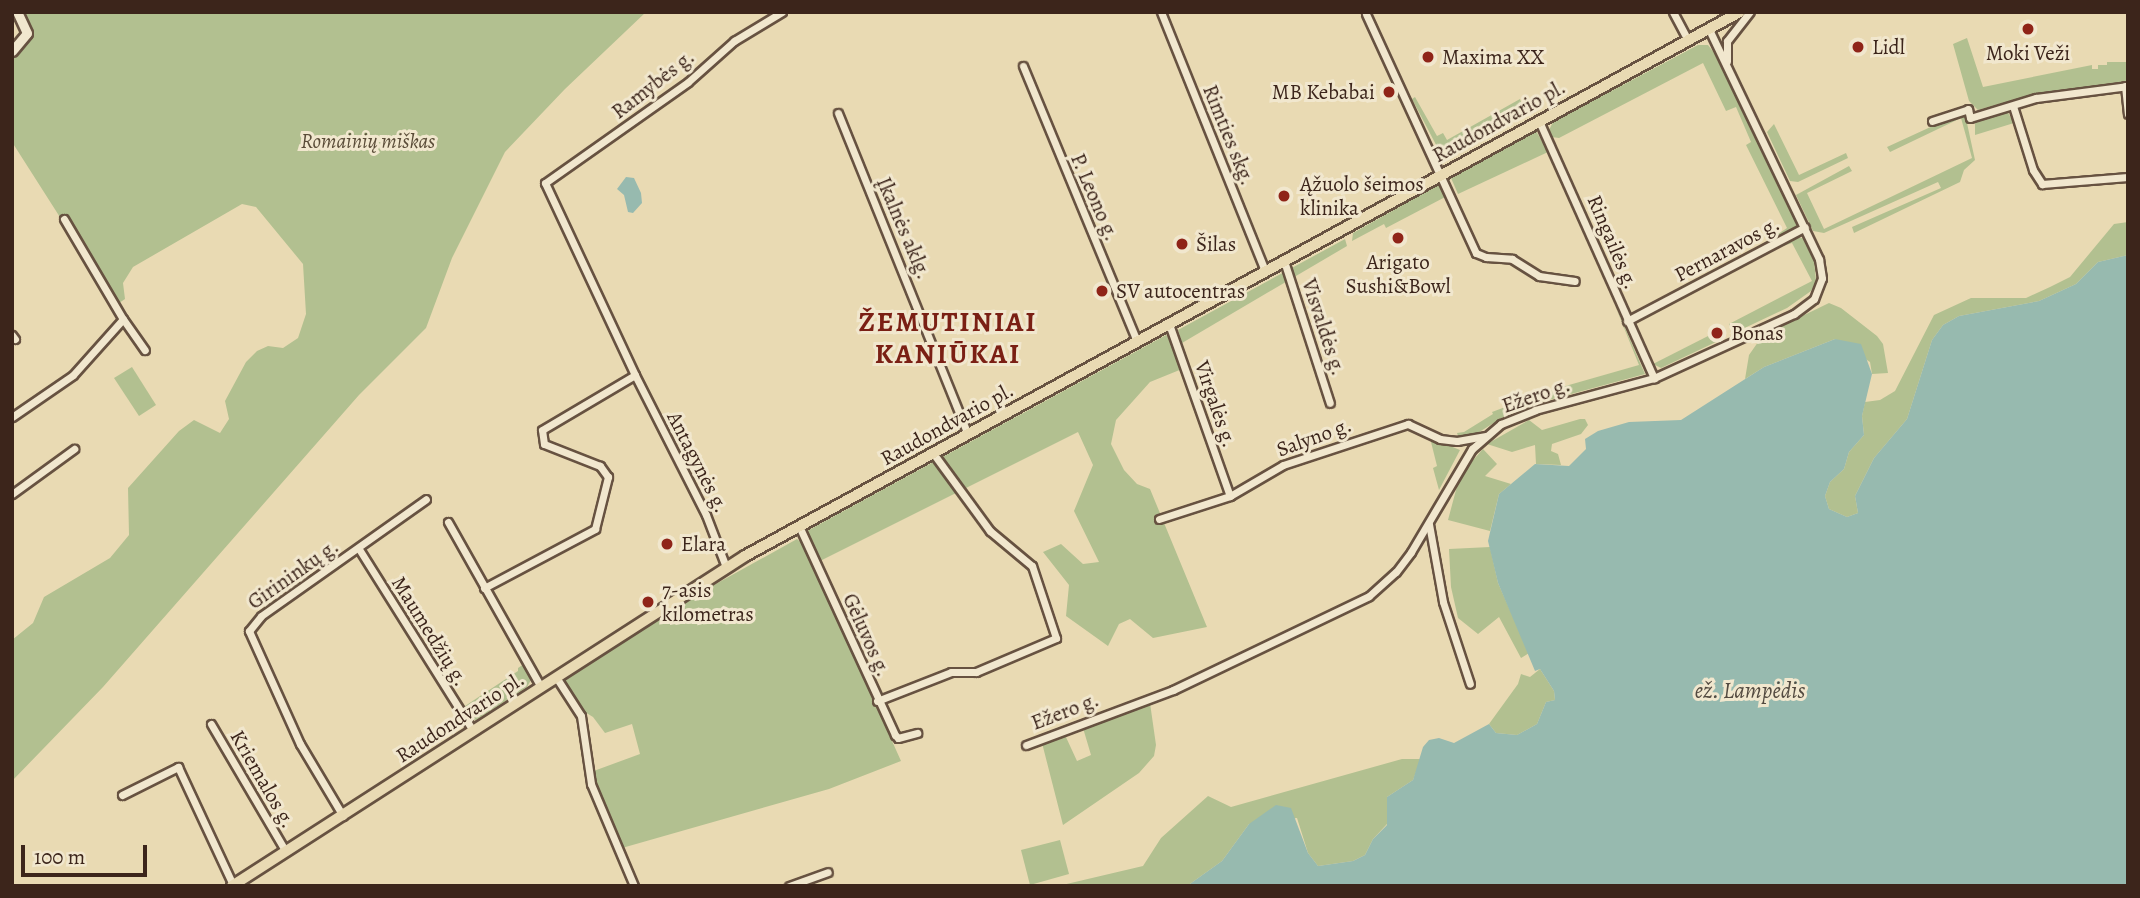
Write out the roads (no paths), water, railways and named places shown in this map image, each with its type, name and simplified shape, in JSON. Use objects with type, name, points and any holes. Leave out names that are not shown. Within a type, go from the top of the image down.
[{"type":"main road","name":"Raudondvario pl.","points":[[232,885],[726,567],[1740,12]]},
{"type":"street","points":[[12,51],[27,33],[17,12]]},
{"type":"street","name":"Ramybės g.","points":[[545,183],[688,82],[734,40],[782,12]]},
{"type":"street","name":"Rimties skg.","points":[[1161,12],[1265,271]]},
{"type":"street","points":[[1674,12],[1688,40]]},
{"type":"street","points":[[1727,65],[1727,41],[1749,12]]},
{"type":"street","points":[[1366,14],[1442,174],[1476,253],[1486,257],[1512,259],[1539,276],[1575,281]]},
{"type":"street","name":"Ežero g.","points":[[1026,745],[1173,690],[1369,596],[1396,572],[1429,523],[1462,463],[1485,436],[1517,416],[1654,378],[1794,314],[1814,299],[1819,291],[1822,269],[1805,227],[1709,29]]},
{"type":"street","name":"P. Leono g.","points":[[1023,66],[1138,341]]},
{"type":"street","points":[[1932,121],[1968,109],[1970,118],[2036,98],[2127,86],[2128,114]]},
{"type":"street","points":[[2013,106],[2033,170],[2042,184],[2128,177]]},
{"type":"street","name":"Įkalnės aklg.","points":[[838,113],[968,434]]},
{"type":"street","name":"Ringailės g.","points":[[1539,121],[1654,378]]},
{"type":"street","name":"Antagynės g.","points":[[545,183],[635,375],[706,516],[726,567]]},
{"type":"street","points":[[64,219],[123,319],[145,349]]},
{"type":"street","name":"Pernaravos g.","points":[[1627,321],[1805,227]]},
{"type":"street","name":"Visvaldės g.","points":[[1284,261],[1330,403]]},
{"type":"street","points":[[12,417],[73,375],[123,319]]},
{"type":"street","name":"Virgalės g.","points":[[1169,324],[1230,496]]},
{"type":"street","points":[[484,588],[594,529],[608,477],[600,466],[544,444],[542,430],[635,375]]},
{"type":"street","name":"Salyno g.","points":[[1159,519],[1230,496],[1283,465],[1408,424],[1440,439],[1457,441],[1485,436]]},
{"type":"street","points":[[12,494],[74,449]]},
{"type":"street","points":[[877,701],[951,672],[976,673],[1056,638],[1031,566],[990,531],[933,453]]},
{"type":"street","name":"Girininkų g.","points":[[343,816],[300,744],[249,631],[261,616],[426,499]]},
{"type":"street","points":[[448,522],[541,687]]},
{"type":"street","points":[[1429,523],[1443,602],[1470,684]]},
{"type":"street","name":"Gėluvos g.","points":[[799,526],[877,701],[898,738],[917,733]]},
{"type":"street","name":"Maumedžių g.","points":[[359,549],[473,731]]},
{"type":"street","points":[[556,677],[581,716],[591,785],[635,886]]},
{"type":"street","name":"Kriemalos g.","points":[[211,723],[286,852]]},
{"type":"street","points":[[122,795],[178,767],[232,885]]},
{"type":"street","points":[[789,886],[828,872]]},
{"type":"water","points":[[626,177],[634,178],[641,193],[642,203],[633,213],[628,212],[624,195],[617,189]]},
{"type":"water","name":"ež. Lampėdis","points":[[2128,255],[2128,886],[1187,886],[1222,861],[1249,824],[1276,805],[1291,808],[1308,853],[1318,866],[1353,861],[1365,855],[1373,839],[1387,825],[1387,797],[1413,780],[1423,747],[1429,740],[1439,738],[1454,743],[1489,724],[1496,733],[1517,735],[1537,724],[1546,702],[1555,700],[1554,691],[1540,669],[1535,671],[1498,583],[1488,541],[1499,494],[1535,464],[1569,466],[1586,449],[1585,439],[1598,431],[1629,422],[1681,420],[1764,367],[1835,339],[1861,344],[1872,374],[1862,416],[1864,435],[1849,452],[1844,469],[1830,482],[1825,496],[1829,509],[1847,517],[1858,513],[1855,496],[1874,458],[1907,419],[1932,340],[1943,325],[1959,316],[2039,301],[2076,284],[2098,262]]},
{"type":"place","name":"Moki Veži","points":[[2028,29]]},
{"type":"place","name":"Lidl","points":[[1858,47]]},
{"type":"place","name":"Maxima XX","points":[[1428,57]]},
{"type":"place","name":"MB Kebabai","points":[[1389,92]]},
{"type":"place","name":"Ąžuolo šeimos klinika","points":[[1284,196]]},
{"type":"place","name":"Arigato Sushi&Bowl","points":[[1398,238]]},
{"type":"place","name":"Šilas","points":[[1182,244]]},
{"type":"place","name":"SV autocentras","points":[[1102,291]]},
{"type":"place","name":"Bonas","points":[[1717,333]]},
{"type":"place","name":"Elara","points":[[667,544]]},
{"type":"place","name":"7-asis kilometras","points":[[648,602]]},
{"type":"district","name":"ŽEMUTINIAI KANIŪKAI","points":[[948,338]]},
{"type":"park label","name":"Romainių miškas","points":[[368,141]]}]
